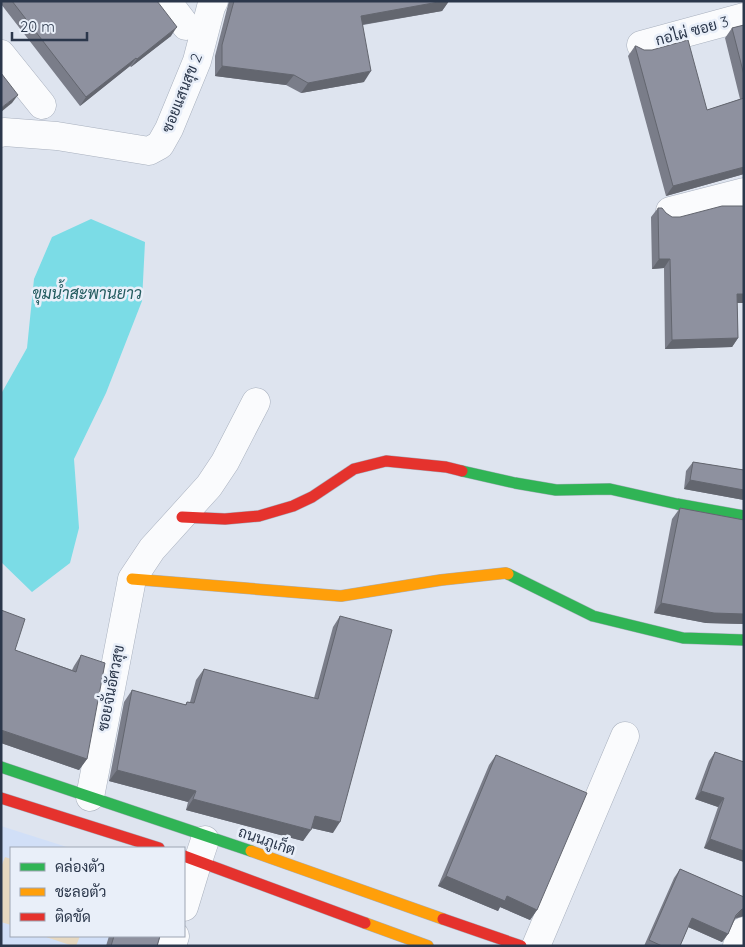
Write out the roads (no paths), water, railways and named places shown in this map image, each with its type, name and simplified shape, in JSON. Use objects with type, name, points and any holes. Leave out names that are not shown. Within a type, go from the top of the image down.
[{"type":"street","points":[[167,1],[186,26]]},
{"type":"street","name":"ซอยแสนสุข 2","points":[[1,133],[57,136],[149,151],[160,145],[169,129],[197,61],[210,7],[214,1]]},
{"type":"street","name":"กอไผ่ ซอย 3","points":[[641,45],[744,17]]},
{"type":"street","points":[[1,54],[42,104]]},
{"type":"street","points":[[670,211],[744,192]]},
{"type":"street","points":[[256,402],[225,462],[182,517],[152,549],[132,579],[341,596],[440,580],[506,573],[593,616],[683,638],[744,640]]},
{"type":"street","points":[[182,517],[225,519],[259,516],[293,506],[312,497],[354,469],[386,461],[446,467],[515,483],[556,490],[610,489],[744,516]]},
{"type":"street","name":"ซอยจั่นอัศวสุข","points":[[90,797],[132,579]]},
{"type":"street","points":[[536,946],[625,736]]},
{"type":"street","name":"ถนนภูเก็ต","points":[[1,768],[90,797],[196,851],[428,946]]},
{"type":"street","points":[[1,798],[156,847]]},
{"type":"street","points":[[185,903],[196,851]]},
{"type":"street","name":"ถนนภูเก็ต","points":[[196,851],[521,946]]},
{"type":"street","points":[[737,946],[744,931]]},
{"type":"water","name":"ขุมน้ำสะพานยาว","points":[[91,219],[145,242],[142,301],[106,393],[74,459],[79,528],[70,563],[32,592],[1,562],[1,394],[27,348],[34,279],[52,237]]}]
